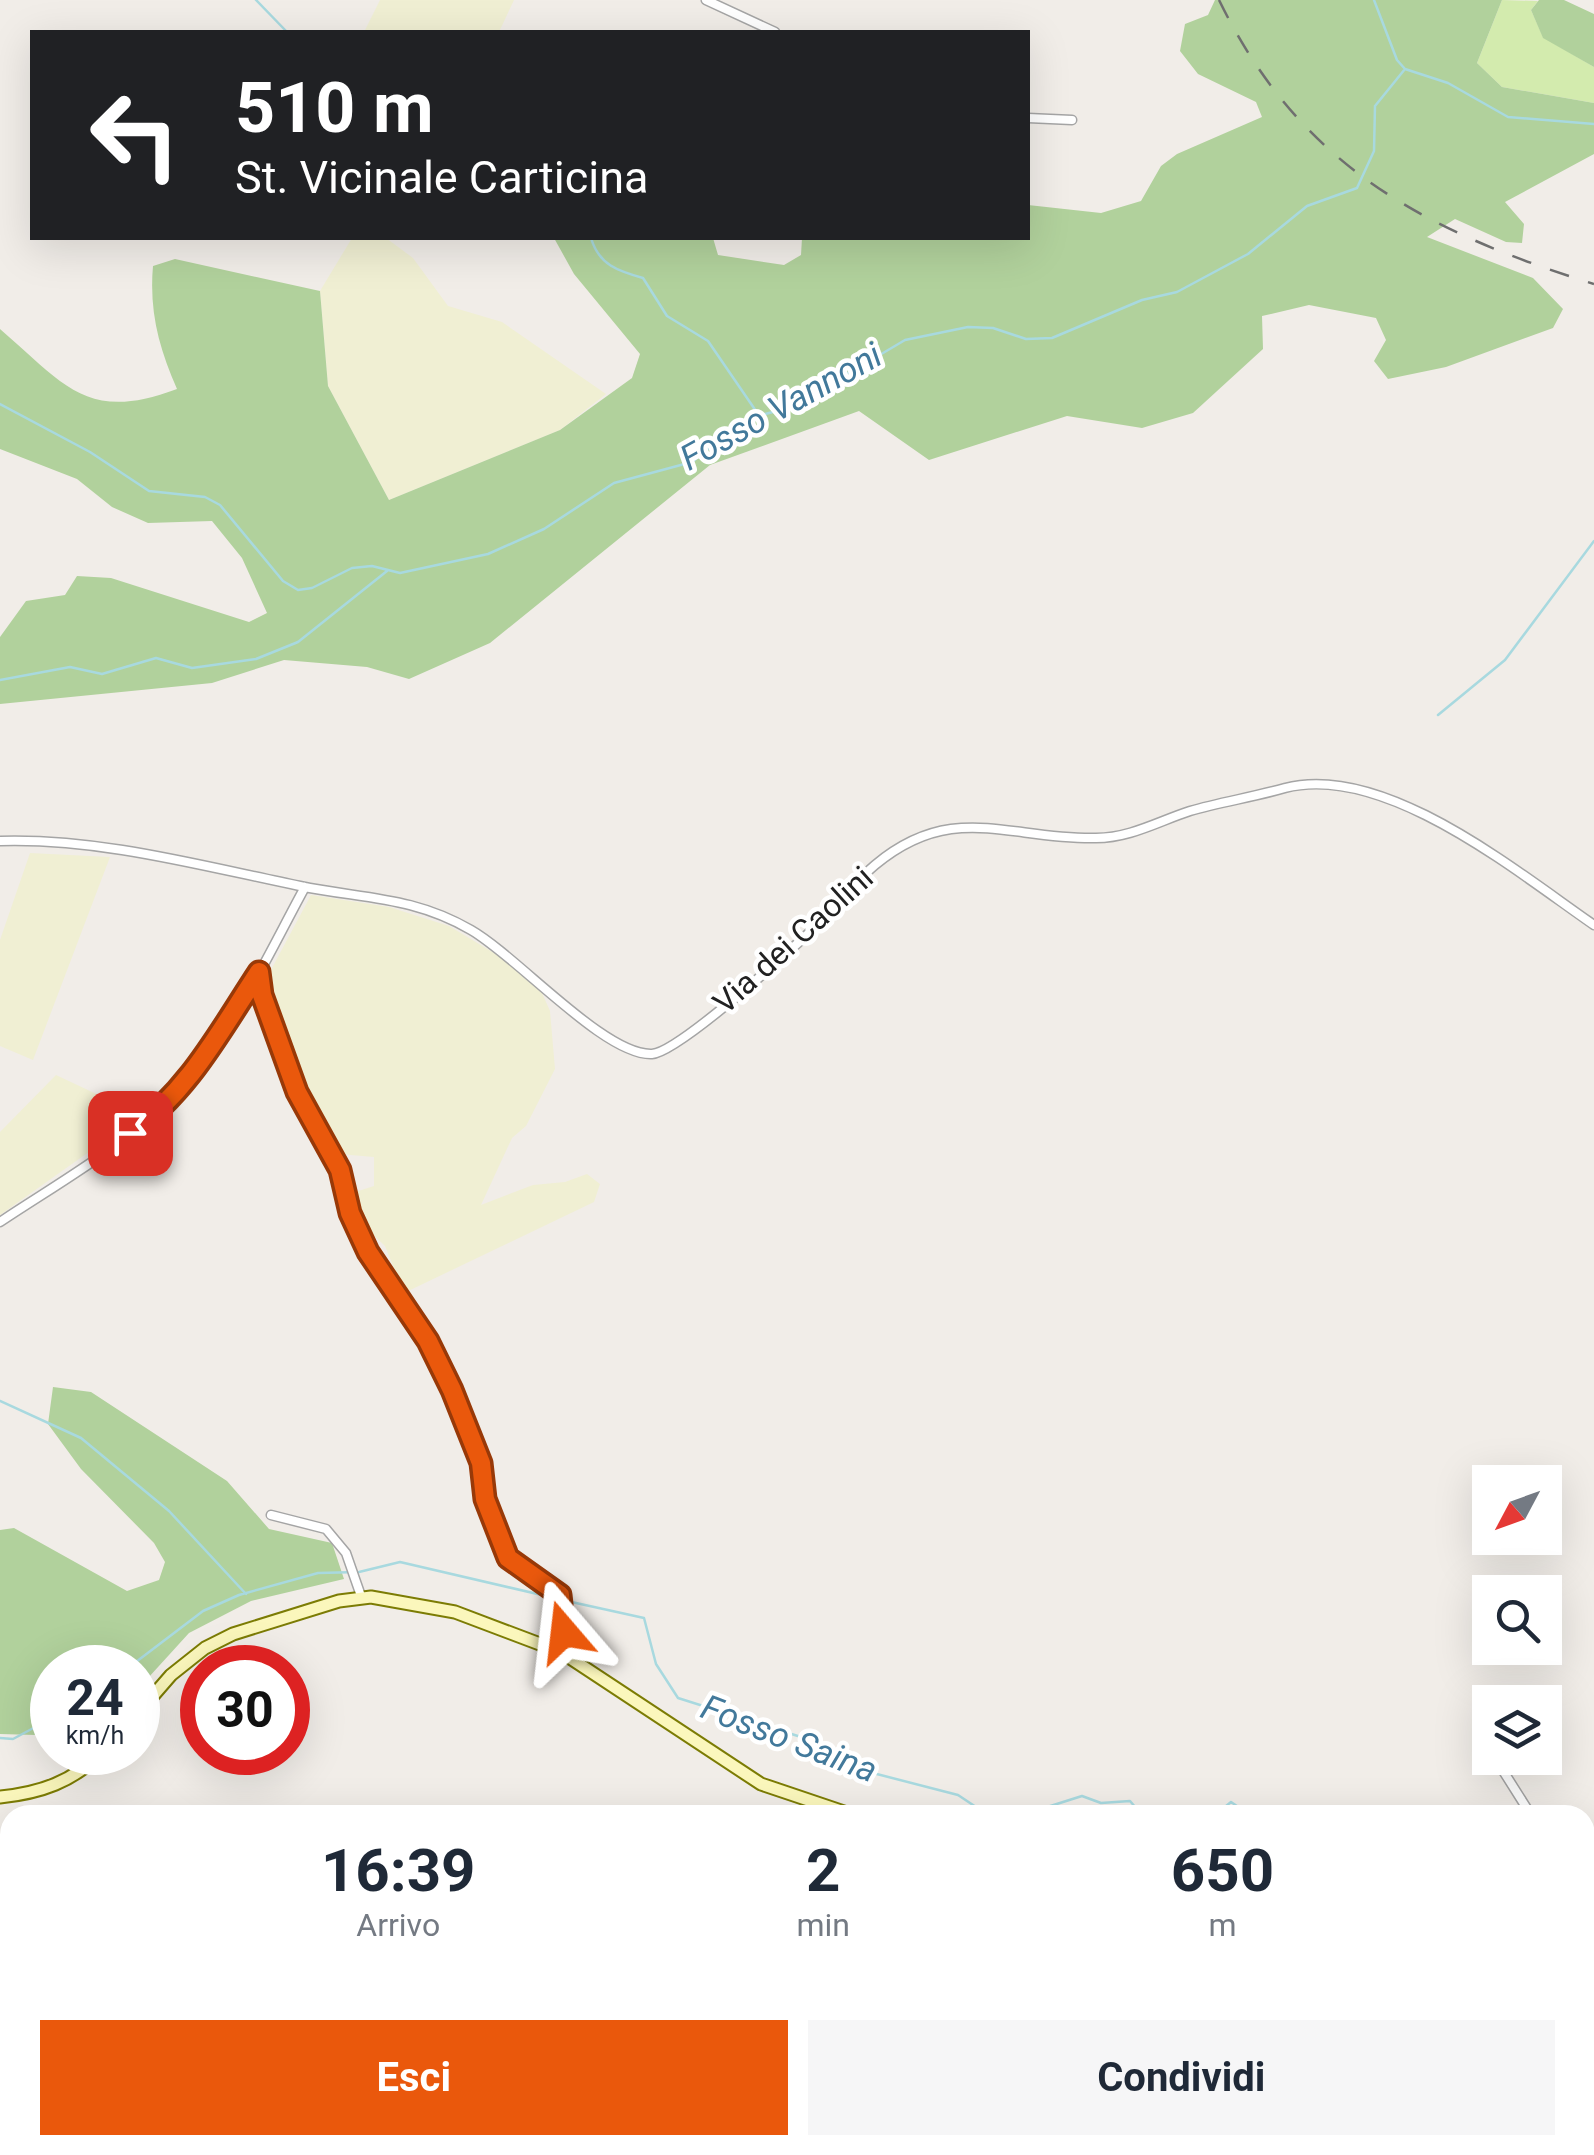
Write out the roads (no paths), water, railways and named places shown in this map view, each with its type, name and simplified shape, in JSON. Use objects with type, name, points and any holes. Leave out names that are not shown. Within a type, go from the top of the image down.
[{"type":"main road","points":[[160,1688],[205,1648],[233,1634],[362,1596],[455,1612],[561,1652],[761,1784],[823,1805]]},
{"type":"main road","points":[[0,1797],[56,1785],[74,1775]]},
{"type":"street","points":[[706,0],[771,30]]},
{"type":"street","points":[[1030,118],[1072,120]]},
{"type":"street","name":"Via dei Caolini","points":[[0,840],[146,854],[305,887],[414,902],[440,913],[519,962],[600,1034],[625,1048],[649,1054],[680,1043],[829,914],[873,866],[916,837],[941,828],[994,826],[1046,836],[1104,838],[1289,787],[1314,783],[1356,786],[1413,810],[1517,868],[1594,925]]},
{"type":"street","points":[[0,1222],[149,1120],[210,1054],[305,887]]},
{"type":"street","points":[[259,972],[262,995],[297,1092],[340,1170],[350,1213],[368,1252],[428,1341],[452,1390],[481,1463],[485,1499],[508,1558],[560,1595],[565,1612],[561,1652]]},
{"type":"street","points":[[270,1515],[326,1529],[346,1553],[362,1596]]},
{"type":"street","points":[[1506,1775],[1525,1805]]},
{"type":"waterway","points":[[256,0],[285,30]]},
{"type":"waterway","points":[[1374,0],[1397,60],[1405,69],[1448,83],[1508,117],[1594,124]]},
{"type":"waterway","name":"Fosso Vannoni","points":[[0,404],[90,452],[149,491],[205,497],[220,505],[283,581],[298,590],[312,588],[352,568],[372,566],[400,573],[488,554],[544,529],[614,483],[692,462],[743,420],[780,410],[809,387],[851,372],[905,340],[968,327],[993,328],[1026,339],[1052,338],[1142,300],[1177,292],[1248,254],[1307,206],[1357,188],[1374,151],[1375,106],[1405,69]]},
{"type":"waterway","points":[[592,240],[599,255],[611,266],[643,278],[667,316],[708,341],[758,414]]},
{"type":"waterway","points":[[1438,715],[1505,660],[1594,541]]},
{"type":"waterway","points":[[0,680],[70,667],[102,674],[156,658],[192,668],[256,659],[298,642],[387,571]]},
{"type":"waterway","points":[[0,1401],[81,1438],[169,1511],[246,1594]]},
{"type":"waterway","name":"Fosso Saina","points":[[158,1645],[203,1611],[239,1595],[318,1573],[359,1572],[400,1562],[559,1599]]},
{"type":"waterway","name":"Fosso Saina","points":[[567,1601],[644,1618],[656,1664],[678,1698],[801,1737],[843,1754],[869,1772],[958,1795],[973,1805]]},
{"type":"waterway","name":"Fosso Saina","points":[[0,1738],[13,1739],[30,1730]]},
{"type":"waterway","name":"Fosso Saina","points":[[1054,1805],[1082,1796],[1101,1803],[1130,1801],[1133,1805]]},
{"type":"waterway","name":"Fosso Saina","points":[[1227,1805],[1231,1802],[1235,1805]]},
{"type":"railway","points":[[1219,0],[1251,58],[1288,107],[1328,149],[1373,184],[1422,215],[1475,241],[1594,284]]}]
